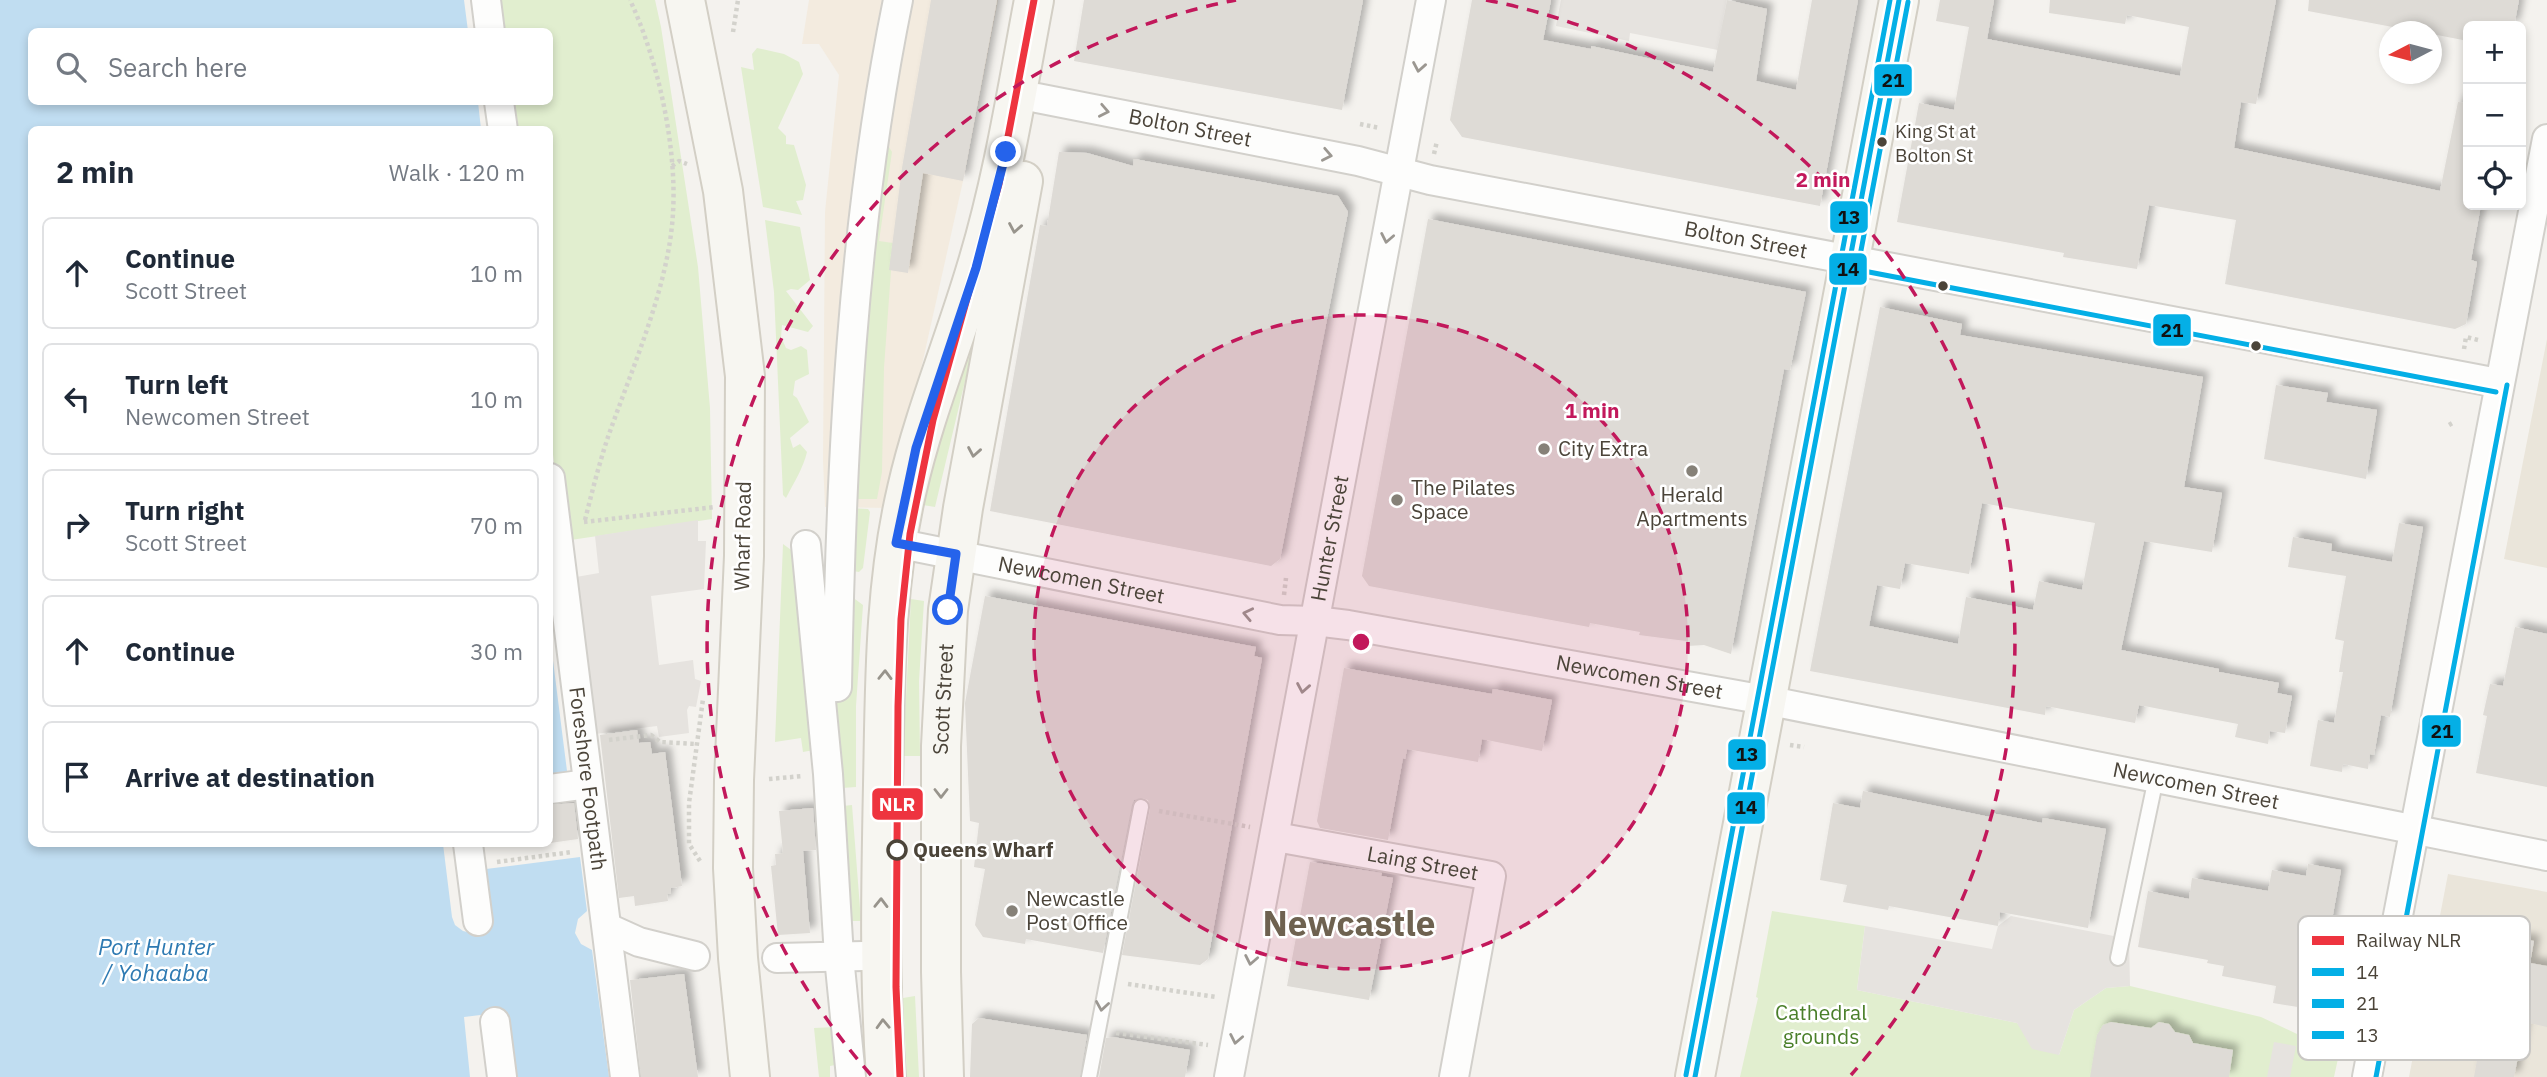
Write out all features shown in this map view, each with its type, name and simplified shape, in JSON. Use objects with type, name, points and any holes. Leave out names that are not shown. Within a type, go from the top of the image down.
[{"type":"main road","name":"Wharf Road","points":[[685,0],[723,191],[746,376],[744,556],[733,867],[738,958],[750,1077]]},
{"type":"main road","points":[[886,1077],[880,944],[885,673],[896,543],[923,424],[976,268],[1006,152],[1034,0]]},
{"type":"main road","name":"Scott Street","points":[[944,1077],[941,972],[942,697],[948,610],[1055,0]]},
{"type":"main road","points":[[1695,1077],[1899,0]]},
{"type":"street","points":[[486,0],[490,28]]},
{"type":"street","points":[[820,688],[837,687],[841,511],[852,323],[880,89],[898,0]]},
{"type":"street","name":"Hunter Street","points":[[1229,1077],[1268,833],[1315,621],[1431,0]]},
{"type":"street","name":"Bolton Street","points":[[1037,99],[1400,171],[1430,180],[2498,383]]},
{"type":"street","points":[[499,105],[502,126]]},
{"type":"street","points":[[2397,916],[2547,139]]},
{"type":"street","name":"Foreshore Footpath","points":[[553,486],[568,529],[583,744],[625,1077]]},
{"type":"street","name":"Newcomen Street","points":[[896,543],[1280,620],[1315,621],[1765,700],[2547,856]]},
{"type":"street","points":[[806,545],[830,796],[852,956],[851,1077]]},
{"type":"street","points":[[553,789],[588,784]]},
{"type":"street","name":"Laing Street","points":[[1268,833],[1491,876],[1454,1077]]},
{"type":"street","points":[[468,847],[478,921]]},
{"type":"street","points":[[608,928],[639,942],[695,956]]},
{"type":"street","points":[[776,957],[852,956]]},
{"type":"street","points":[[495,1022],[502,1077]]},
{"type":"lane","points":[[2118,958],[2155,778]]},
{"type":"lane","points":[[1089,1077],[1141,807]]},
{"type":"path","points":[[584,522],[607,441],[651,318],[669,244],[673,213],[671,166],[660,94],[644,34],[630,0]]},
{"type":"path","points":[[733,32],[738,0]]},
{"type":"path","points":[[1434,155],[1437,141]]},
{"type":"path","points":[[2464,349],[2466,337],[2478,340]]},
{"type":"path","points":[[568,529],[584,522],[715,507]]},
{"type":"path","points":[[568,529],[584,522]]},
{"type":"path","points":[[583,744],[651,735],[660,742],[696,744],[689,803],[690,844]]},
{"type":"path","points":[[1785,745],[1804,747]]},
{"type":"path","points":[[1141,807],[1268,833]]},
{"type":"path","points":[[1106,981],[1243,1001]]},
{"type":"path","points":[[1098,1031],[1234,1049]]},
{"type":"shaded area","points":[[809,0],[998,0],[963,181],[890,508],[825,507],[825,212],[839,75],[819,44],[802,44]]},
{"type":"shaded area","points":[[1561,0],[1727,0],[1718,50],[1630,33],[1629,41],[1556,26]]},
{"type":"shaded area","points":[[2547,339],[2547,568],[2504,559]]},
{"type":"shaded area","points":[[698,520],[698,541],[706,541],[704,589],[651,596],[659,665],[693,660],[695,679],[701,681],[696,707],[689,706],[687,710],[689,733],[659,737],[657,726],[595,734],[576,577],[599,573],[595,536]]},
{"type":"shaded area","points":[[2448,874],[2547,892],[2547,1077],[2409,1077],[2412,1060],[2530,1060],[2530,916],[2440,916]]},
{"type":"shaded area","points":[[2011,916],[2129,939],[2130,986],[2106,988],[2074,1010],[2059,1055],[2032,1049],[2017,1023],[1857,990],[1865,926],[1992,949],[1998,926]]},
{"type":"shaded area","points":[[2274,1042],[2296,1046],[2290,1077],[2267,1077]]},
{"type":"green space","points":[[493,0],[655,0],[698,267],[710,408],[712,519],[564,541],[553,455],[553,126],[510,126],[507,105],[553,105],[553,28],[497,28]]},
{"type":"green space","points":[[757,48],[784,54],[799,62],[803,74],[778,128],[786,136],[786,144],[794,145],[806,185],[803,200],[796,201],[802,215],[763,207],[741,67],[754,70],[752,54]]},
{"type":"green space","points":[[881,134],[892,152],[879,241],[893,243],[884,368],[882,472],[877,499],[849,499]]},
{"type":"green space","points":[[765,220],[800,227],[810,280],[798,290],[786,291],[813,326],[808,332],[782,325],[781,337],[786,348],[791,350],[801,346],[807,350],[809,374],[795,381],[793,395],[809,422],[790,438],[793,448],[800,444],[807,452],[786,498],[783,495],[774,292]]},
{"type":"green space","points":[[960,347],[972,352],[935,507],[923,505],[935,445]]},
{"type":"green space","points":[[848,508],[868,509],[870,512],[863,568],[859,572],[846,570]]},
{"type":"green space","points":[[783,544],[798,555],[814,750],[803,752],[801,738],[775,742]]},
{"type":"green space","points":[[844,591],[863,605],[856,706],[856,787],[842,788],[834,693]]},
{"type":"green space","points":[[911,599],[924,601],[919,681],[920,756],[903,756]]},
{"type":"green space","points":[[852,805],[861,921],[851,921],[843,806]]},
{"type":"green space","name":"Cathedral grounds","points":[[1772,911],[1865,926],[1857,990],[2017,1023],[2059,1055],[2074,1010],[2106,988],[2130,986],[2261,1017],[2298,1035],[2298,1060],[2338,1060],[2334,1077],[1740,1077],[1758,998],[1756,997]]},
{"type":"green space","points":[[915,996],[919,1077],[907,1077],[903,998]]},
{"type":"green space","points":[[836,1027],[841,1064],[830,1066],[830,1077],[819,1077],[814,1028]]},
{"type":"water","name":"Port Hunter / Yohaaba","points":[[0,0],[464,0],[468,28],[28,28],[28,105],[478,105],[481,126],[28,126],[28,847],[553,847],[553,661],[567,771],[582,837],[612,1077],[0,1077]]},
{"type":"pier","points":[[572,777],[586,836],[616,1077],[609,1077],[592,950],[581,944],[575,933],[578,919],[587,911],[580,857],[486,869],[490,920],[478,932],[471,933],[455,925],[452,917],[443,847],[553,847],[553,780]]},
{"type":"pier","points":[[505,1012],[513,1077],[470,1077],[464,1017]]},
{"type":"building","points":[[931,0],[997,0],[963,181],[923,173],[908,273],[889,270],[902,168]]},
{"type":"building","points":[[1084,0],[1363,0],[1342,110],[1074,61]]},
{"type":"building","points":[[1472,0],[1551,0],[1543,40],[1591,49],[1591,46],[1713,72],[1727,0],[1767,9],[1756,81],[1796,90],[1812,0],[1858,0],[1820,206],[1462,137],[1450,120]]},
{"type":"building","points":[[1940,0],[1994,0],[1987,39],[2180,76],[2189,27],[2127,15],[2125,24],[2049,13],[2050,0],[2276,0],[2256,104],[2241,102],[2234,148],[2440,191],[2458,102],[2463,102],[2463,210],[2480,210],[2471,260],[2477,262],[2466,324],[2455,329],[2225,284],[2236,220],[2149,205],[2137,269],[2063,257],[2064,253],[1897,222],[1919,103],[1954,110],[1969,27],[1936,21]]},
{"type":"building","points":[[2309,0],[2519,0],[2515,21],[2463,21],[2463,40],[2442,36],[2442,21],[2379,21],[2379,24],[2308,11]]},
{"type":"building","points":[[1059,152],[1087,153],[1133,166],[1134,159],[1338,196],[1348,212],[1280,559],[1271,566],[990,511],[1040,225],[1047,226]]},
{"type":"building","points":[[1428,219],[1806,292],[1790,370],[1784,369],[1731,654],[1704,645],[1687,646],[1686,641],[1639,635],[1640,632],[1590,623],[1589,627],[1369,586],[1362,576]]},
{"type":"building","points":[[1880,307],[1962,324],[1960,335],[2203,377],[2184,487],[2222,493],[2212,552],[2144,541],[2121,650],[2279,683],[2277,693],[2292,696],[2285,733],[2270,731],[2268,744],[2235,737],[2238,724],[2139,705],[2135,723],[2046,706],[2045,715],[1810,671]],"holes":[[[1982,503],[2095,523],[2082,590],[2039,581],[2033,610],[1966,597],[1958,644],[1869,626],[1877,585],[1900,589],[1905,563],[1969,574]]]},
{"type":"building","points":[[2276,385],[2328,393],[2326,402],[2377,410],[2366,479],[2264,459]]},
{"type":"building","points":[[2399,523],[2423,527],[2390,717],[2381,715],[2374,755],[2370,754],[2368,769],[2343,764],[2342,772],[2310,766],[2318,720],[2334,723],[2343,672],[2339,672],[2344,641],[2335,639],[2346,576],[2288,567],[2293,537],[2332,544],[2331,551],[2392,562]]},
{"type":"building","points":[[985,596],[1256,647],[1254,656],[1262,658],[1208,959],[1200,965],[1122,955],[1150,809],[1148,800],[1142,798],[1134,800],[1132,805],[1103,953],[1026,939],[1025,944],[983,937],[975,925],[985,869],[974,867],[979,823],[970,821],[965,703]]},
{"type":"building","points":[[2515,627],[2547,634],[2547,787],[2476,773],[2490,684],[2503,686]]},
{"type":"building","points":[[1344,668],[1492,694],[1493,689],[1552,700],[1542,751],[1482,739],[1478,762],[1407,749],[1388,840],[1320,828],[1317,821]]},
{"type":"building","points":[[637,730],[639,743],[650,742],[652,754],[665,752],[682,886],[671,888],[671,893],[667,894],[668,901],[635,906],[634,896],[619,898],[600,735]]},
{"type":"building","points":[[1863,791],[1990,817],[1991,813],[2042,823],[2043,818],[2106,829],[2088,928],[2000,912],[1998,926],[1889,906],[1888,910],[1843,902],[1847,885],[1820,880],[1833,803],[1860,808]]},
{"type":"building","points":[[574,803],[578,839],[553,843],[553,805]]},
{"type":"building","points":[[813,808],[816,850],[803,851],[810,933],[778,935],[771,866],[776,865],[775,854],[785,853],[779,811]]},
{"type":"building","points":[[1310,862],[1382,873],[1381,876],[1393,878],[1369,1000],[1287,986]]},
{"type":"building","points":[[2308,864],[2341,870],[2333,916],[2298,916],[2298,1007],[2273,1003],[2276,986],[2222,976],[2224,966],[2207,963],[2208,960],[2138,947],[2148,891],[2189,899],[2192,878],[2268,891],[2272,870],[2306,876]]},
{"type":"building","points":[[2530,940],[2534,941],[2530,963]]},
{"type":"building","points":[[2530,963],[2547,966],[2547,1027],[2530,1023]]},
{"type":"building","points":[[684,974],[698,1077],[641,1077],[630,980]]},
{"type":"building","points":[[979,1018],[1087,1035],[1080,1077],[970,1077],[972,1024]]},
{"type":"building","points":[[2111,1022],[2151,1028],[2159,1022],[2169,1024],[2175,1032],[2189,1035],[2193,1043],[2233,1050],[2229,1077],[2090,1077],[2097,1035],[2103,1025]]},
{"type":"building","points":[[1106,1038],[1190,1050],[1185,1077],[1099,1077]]},
{"type":"building","points":[[2477,1060],[2517,1060],[2514,1077],[2474,1077]]},
{"type":"rail line","name":"NLR","points":[[900,1077],[896,987],[898,706],[901,619],[910,534],[933,420],[999,184],[1034,0]]},
{"type":"transit line","name":"13","points":[[1686,1075],[1890,0]]},
{"type":"transit line","name":"14","points":[[1695,1077],[1899,0]]},
{"type":"transit line","name":"21","points":[[1859,261],[1908,2]]},
{"type":"transit line","name":"21","points":[[1848,268],[2496,392]]},
{"type":"transit line","name":"21","points":[[2406,916],[2507,385]]},
{"type":"transit line","name":"21","points":[[2376,1077],[2379,1060]]},
{"type":"place","name":"King St at Bolton St","points":[[1882,142]]},
{"type":"place","name":"City Extra","points":[[1544,449]]},
{"type":"place","name":"Herald Apartments","points":[[1692,471]]},
{"type":"place","name":"The Pilates Space","points":[[1397,500]]},
{"type":"place","name":"Queens Wharf","points":[[897,850]]},
{"type":"place","name":"Newcastle Post Office","points":[[1012,911]]},
{"type":"district","name":"Newcastle","points":[[1349,924]]},
{"type":"route","points":[[948,610],[956,554],[896,543],[916,448],[976,268],[1006,152]]}]
